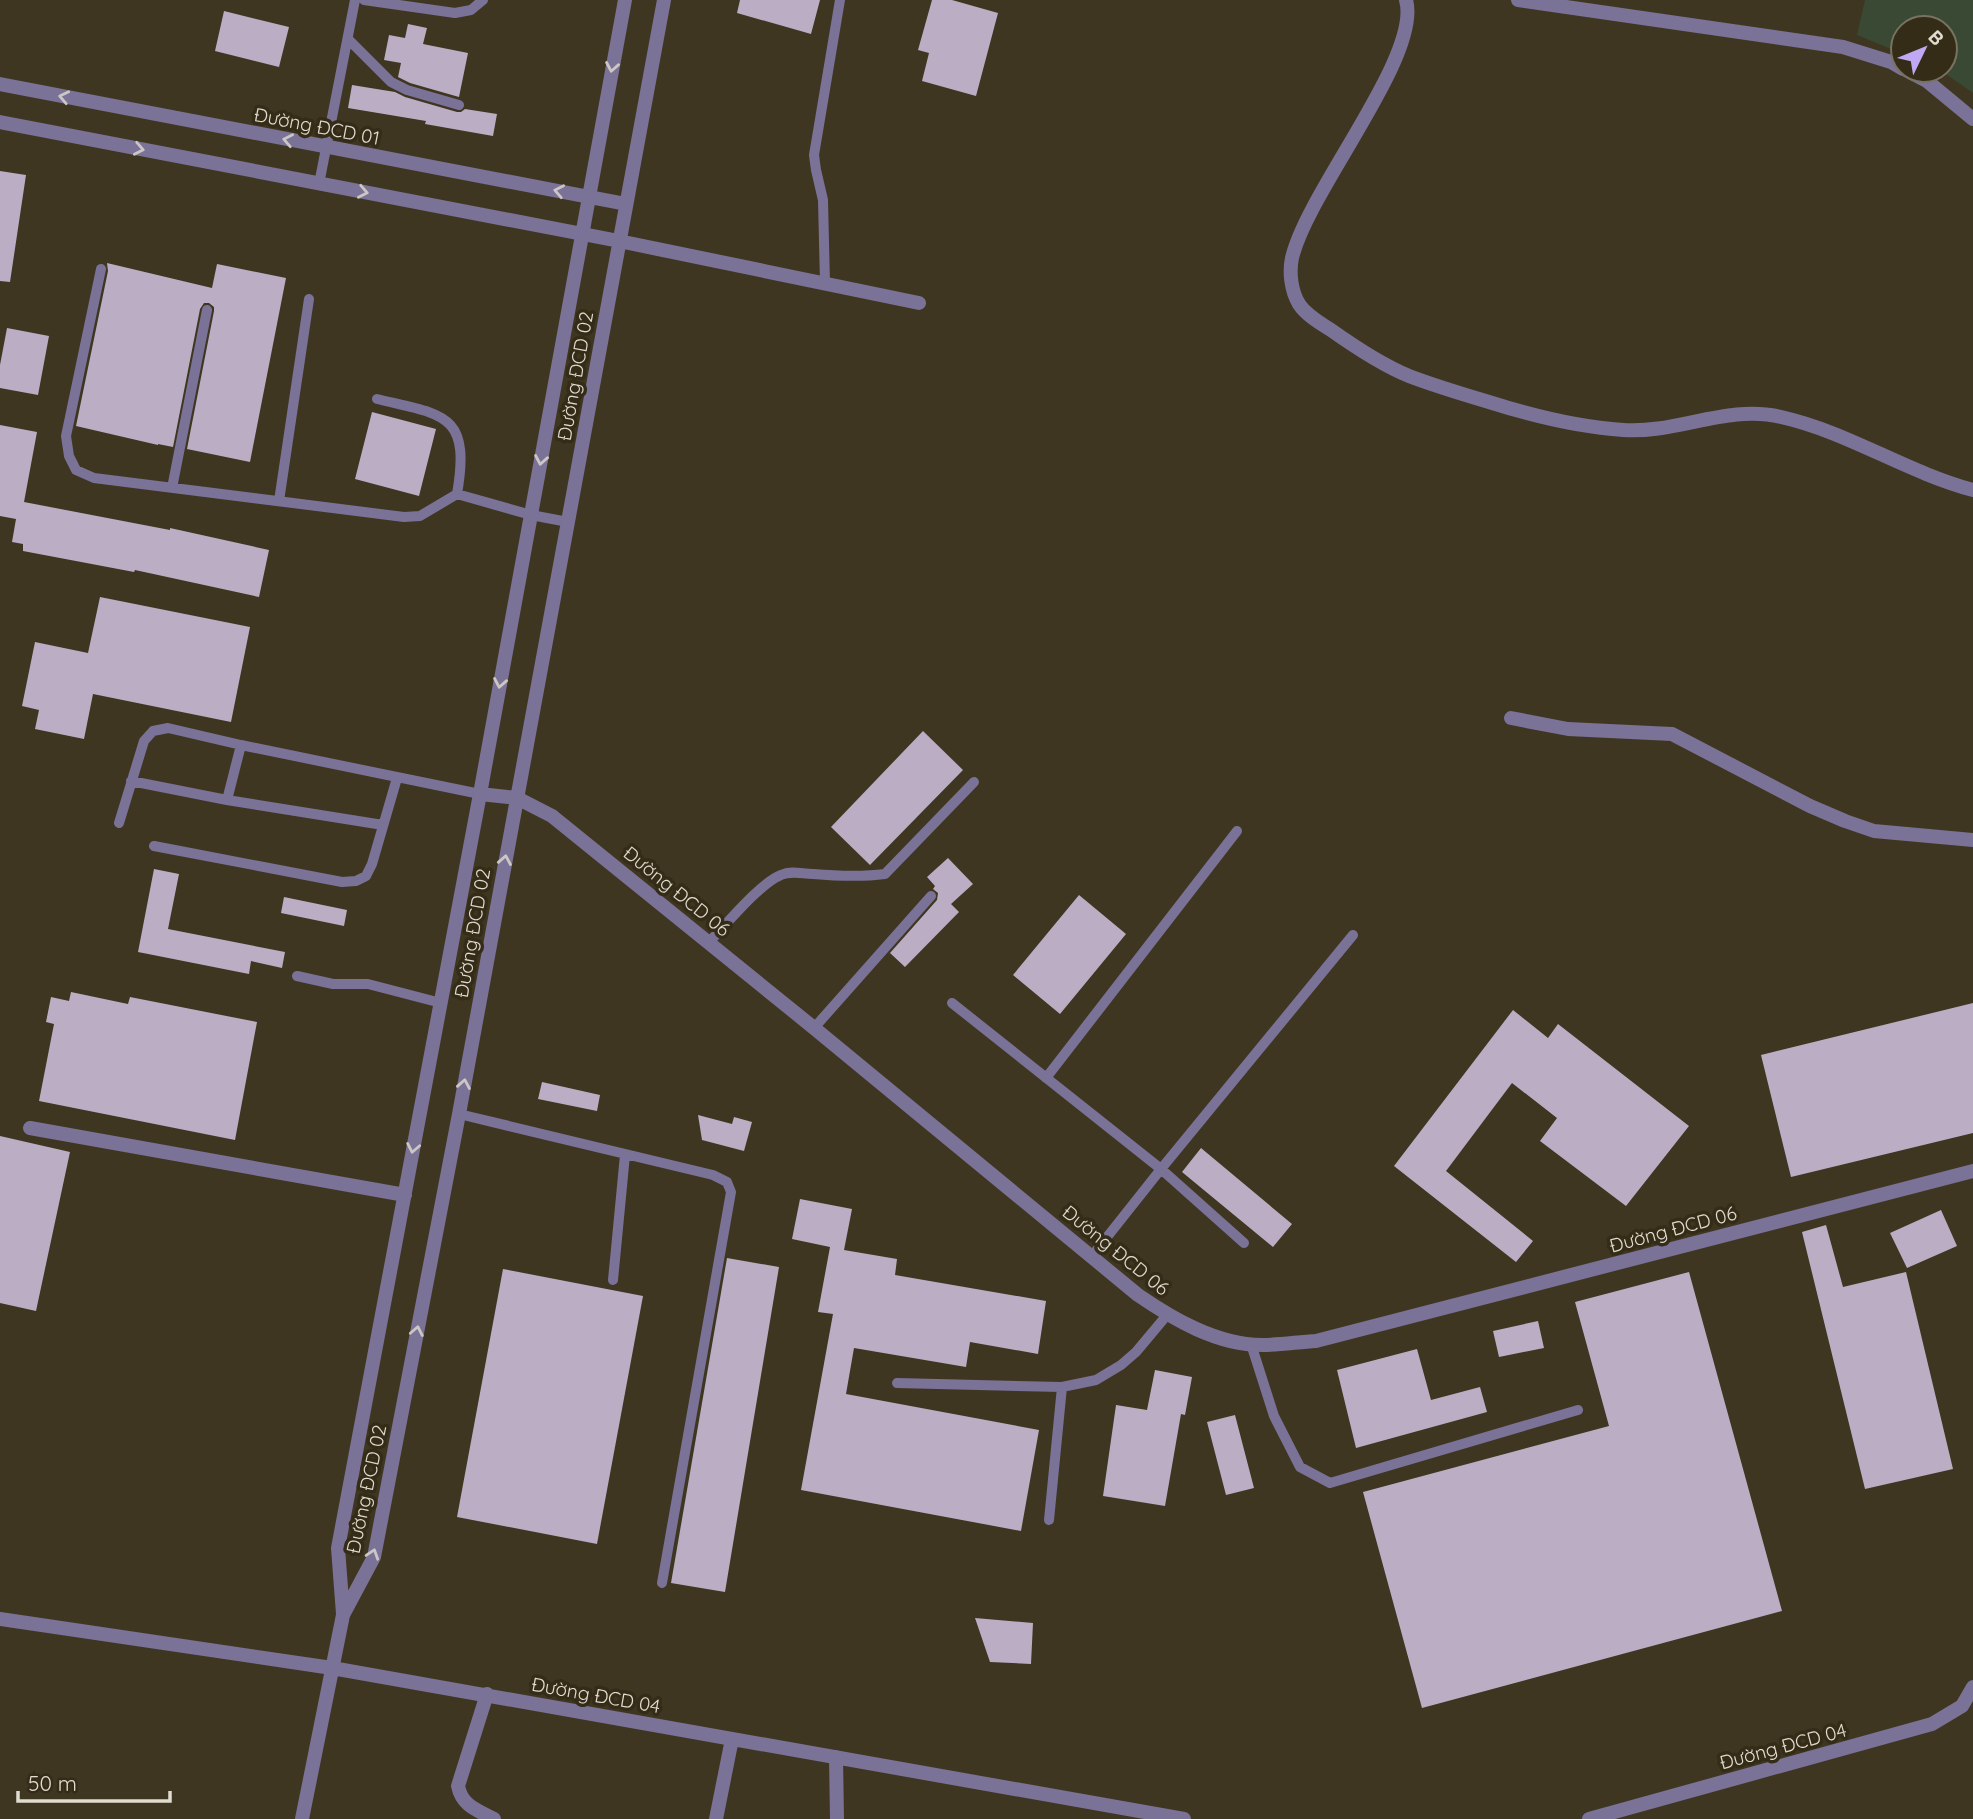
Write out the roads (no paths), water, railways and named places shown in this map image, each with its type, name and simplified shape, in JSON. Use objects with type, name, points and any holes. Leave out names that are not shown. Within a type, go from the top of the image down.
[{"type":"street","name":"Đường ĐCD 02","points":[[343,1615],[338,1548],[625,0]]},
{"type":"street","name":"Đường ĐCD 02","points":[[343,1615],[374,1557],[459,1114],[664,0]]},
{"type":"street","points":[[1406,0],[1408,9],[1405,34],[1387,78],[1322,189],[1292,258],[1292,287],[1298,304],[1307,313],[1340,336],[1408,375],[1525,413],[1574,424],[1625,430],[1667,428],[1727,416],[1779,416],[1834,433],[1932,477],[1973,490]]},
{"type":"street","points":[[1518,0],[1843,47],[1889,61]]},
{"type":"street","name":"Đường ĐCD 01","points":[[0,84],[626,204]]},
{"type":"street","points":[[1931,84],[1973,119]]},
{"type":"street","points":[[0,122],[620,241],[919,303]]},
{"type":"street","points":[[1511,718],[1568,729],[1672,734],[1799,801],[1845,821],[1874,831],[1973,840]]},
{"type":"street","name":"Đường ĐCD 06","points":[[480,793],[516,799],[552,816],[576,833],[1138,1295],[1167,1315],[1233,1341],[1260,1345],[1316,1341],[1973,1171]]},
{"type":"street","points":[[30,1128],[405,1195]]},
{"type":"street","points":[[302,1819],[343,1615]]},
{"type":"street","name":"Đường ĐCD 04","points":[[0,1619],[332,1668],[1184,1819]]},
{"type":"street","name":"Đường ĐCD 04","points":[[1589,1819],[1618,1815],[1932,1724],[1968,1710],[1973,1687]]},
{"type":"street","points":[[487,1695],[458,1786],[460,1797],[468,1805],[494,1819]]},
{"type":"street","points":[[716,1819],[732,1739]]},
{"type":"street","points":[[836,1757],[837,1819]]},
{"type":"lane","points":[[319,184],[355,0]]},
{"type":"lane","points":[[364,0],[413,4],[455,13],[471,10],[482,0]]},
{"type":"lane","points":[[825,283],[823,200],[814,155],[840,0]]},
{"type":"lane","points":[[348,39],[391,82],[407,90],[459,105]]},
{"type":"lane","points":[[101,269],[66,436],[69,456],[76,470],[94,478],[404,517],[420,516],[457,494],[531,515],[568,522]]},
{"type":"lane","points":[[279,501],[309,299]]},
{"type":"lane","points":[[172,488],[207,310]]},
{"type":"lane","points":[[377,399],[434,413],[447,421],[455,431],[459,444],[461,470],[457,494]]},
{"type":"lane","points":[[119,824],[144,741],[153,731],[168,728],[397,778],[480,793]]},
{"type":"lane","points":[[227,800],[241,745]]},
{"type":"lane","points":[[154,846],[342,882],[356,881],[366,876],[397,778]]},
{"type":"lane","points":[[131,782],[383,825]]},
{"type":"lane","points":[[709,942],[766,883],[782,874],[885,874],[974,782]]},
{"type":"lane","points":[[1046,1078],[1237,831]]},
{"type":"lane","points":[[814,1028],[931,896]]},
{"type":"lane","points":[[1092,1256],[1353,935]]},
{"type":"lane","points":[[297,976],[333,984],[368,984],[441,1003]]},
{"type":"lane","points":[[952,1003],[1161,1170],[1244,1242]]},
{"type":"lane","points":[[459,1114],[713,1175],[727,1182],[731,1192],[662,1583]]},
{"type":"lane","points":[[613,1280],[625,1155]]},
{"type":"lane","points":[[897,1383],[1062,1388],[1096,1380],[1136,1352],[1167,1315]]},
{"type":"lane","points":[[1251,1344],[1274,1416],[1300,1468],[1330,1483],[1578,1410]]},
{"type":"lane","points":[[1049,1520],[1062,1388]]}]
